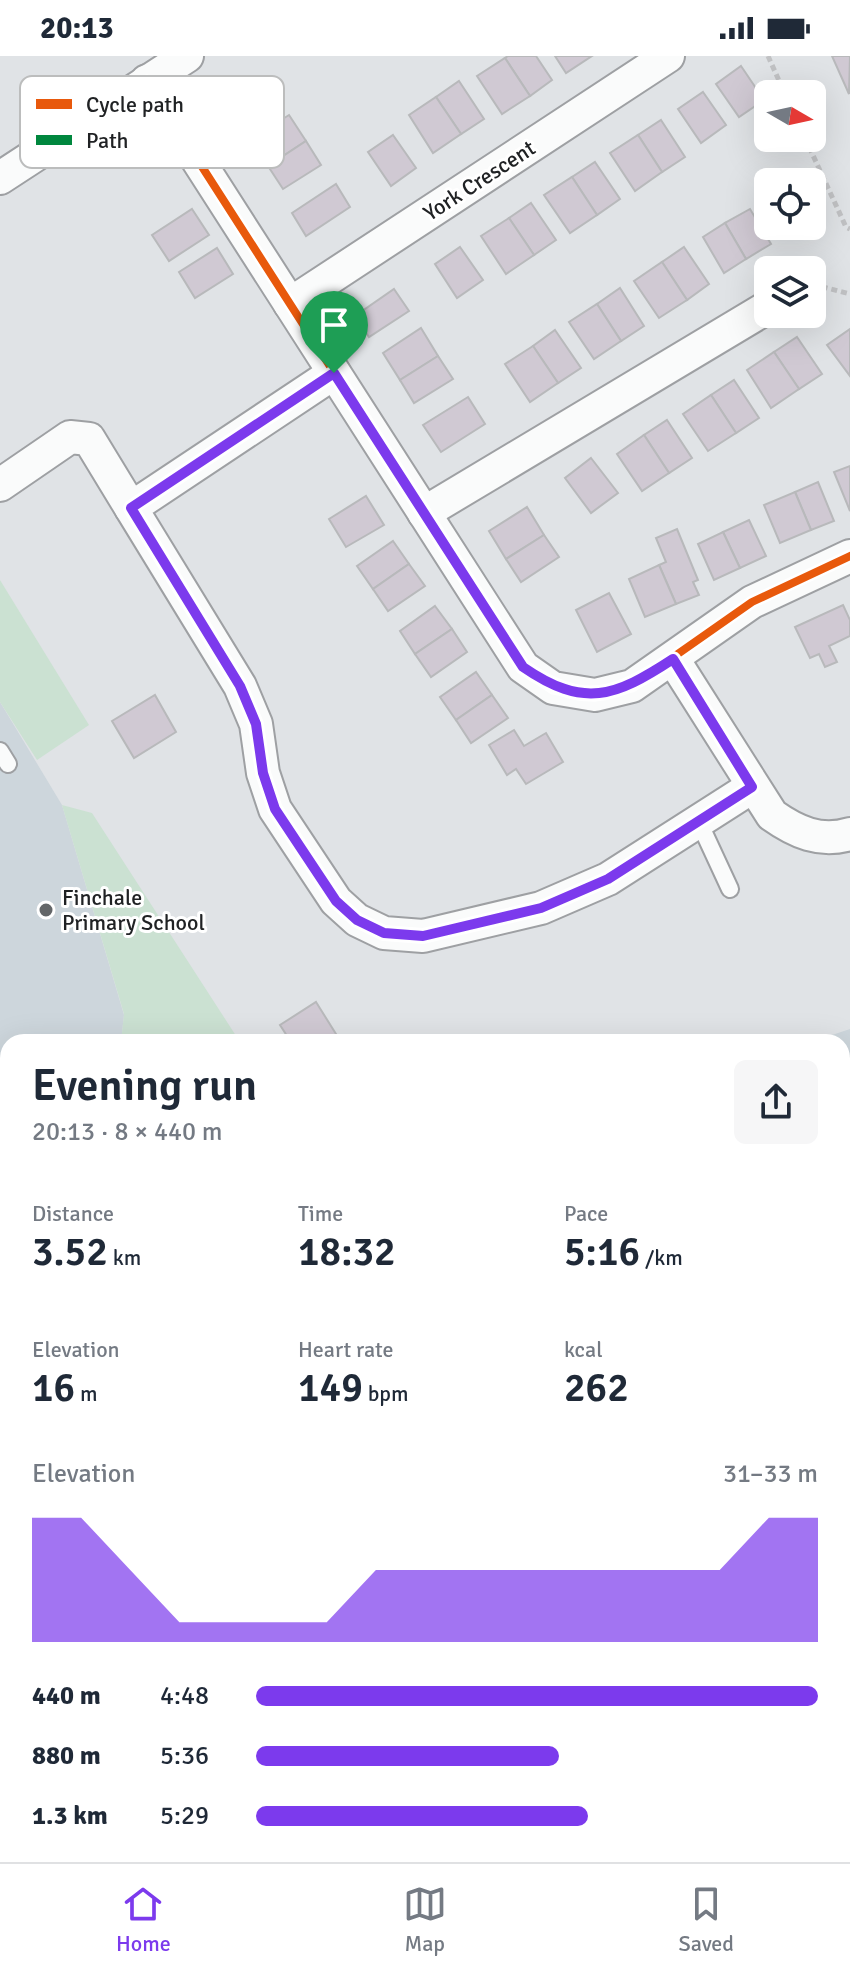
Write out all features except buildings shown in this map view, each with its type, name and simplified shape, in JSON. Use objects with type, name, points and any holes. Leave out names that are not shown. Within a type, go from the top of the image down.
[{"type":"street","points":[[155,76],[187,56]]},
{"type":"street","name":"York Crescent","points":[[290,304],[668,56]]},
{"type":"street","points":[[0,178],[20,165]]},
{"type":"street","points":[[203,168],[523,667],[553,688],[595,695],[632,686],[752,602],[850,556]]},
{"type":"street","points":[[424,513],[754,315]]},
{"type":"street","points":[[131,508],[334,373]]},
{"type":"street","points":[[0,485],[70,437],[89,439],[240,686],[256,724],[263,773],[275,809],[336,901],[357,920],[384,933],[423,936],[541,908],[608,879],[752,787]]},
{"type":"street","points":[[673,659],[772,815],[795,831],[833,839],[850,834]]},
{"type":"lane","points":[[699,822],[730,889]]},
{"type":"path","points":[[768,56],[779,80]]},
{"type":"path","points":[[811,152],[846,227],[850,229]]},
{"type":"path","points":[[826,288],[850,294]]},
{"type":"shaded area","name":"Finchale Primary School","points":[[0,702],[62,805],[124,1015],[122,1034],[0,1034]]},
{"type":"green space","points":[[0,580],[89,725],[37,760],[0,702]]},
{"type":"green space","points":[[62,805],[92,813],[235,1034],[122,1034],[124,1014]]},
{"type":"cycle path","points":[[203,168],[523,667],[553,688],[595,695],[632,686],[752,602],[850,556]]},
{"type":"cycle path","points":[[334,373],[131,508],[240,686],[256,724],[263,773],[275,809],[336,901],[357,920],[384,933],[423,936],[541,908],[608,879],[752,787]]},
{"type":"place","name":"Finchale Primary School","points":[[46,910]]},
{"type":"route","points":[[334,373],[523,667],[553,688],[595,695],[632,686],[673,659],[752,787],[608,879],[541,908],[423,936],[384,933],[357,920],[336,901],[275,809],[263,773],[256,724],[240,686],[131,508],[334,373]]}]
